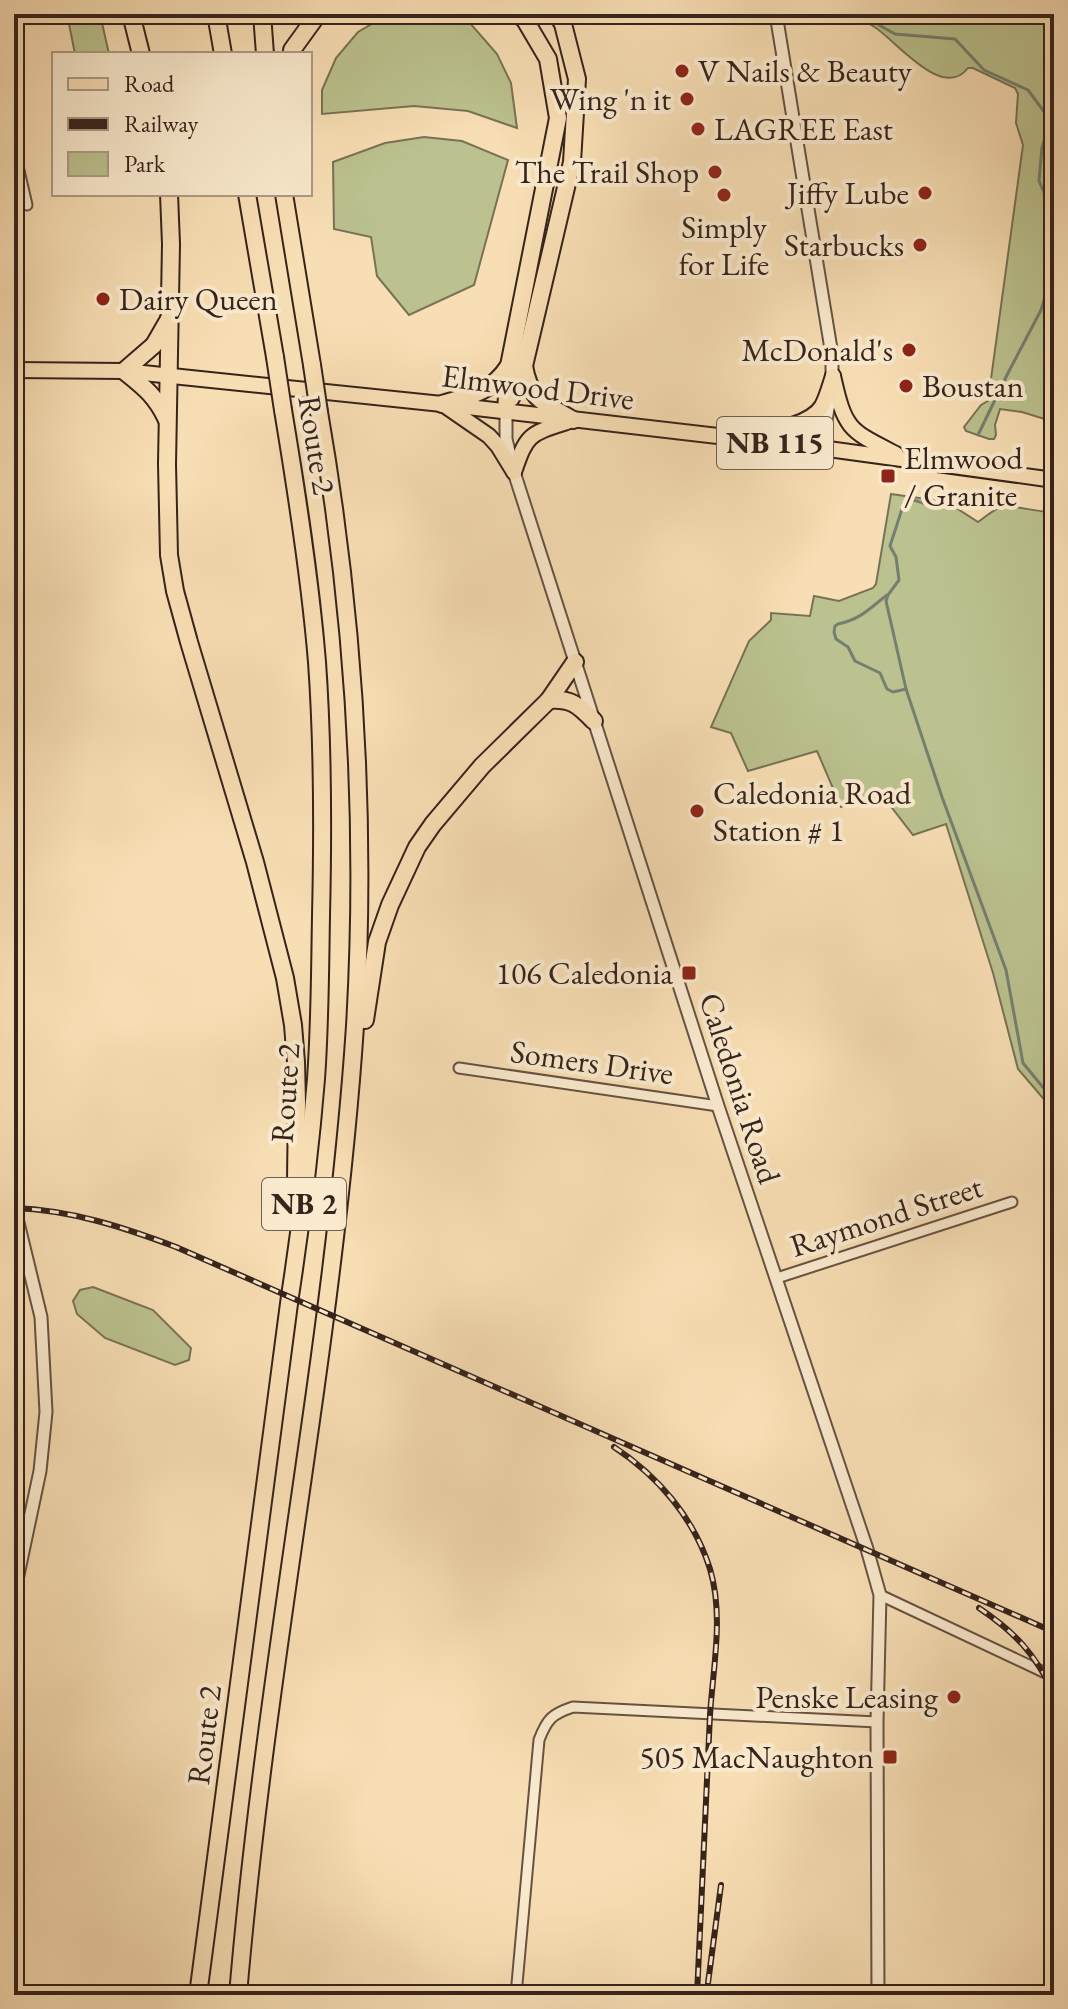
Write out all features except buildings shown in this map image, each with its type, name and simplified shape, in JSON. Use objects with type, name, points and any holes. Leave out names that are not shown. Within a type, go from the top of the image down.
[{"type":"highway","points":[[131,14],[140,52]]},
{"type":"highway","points":[[216,14],[223,52]]},
{"type":"highway","points":[[262,14],[265,52]]},
{"type":"highway","points":[[292,52],[318,14]]},
{"type":"highway","points":[[442,404],[479,392],[516,366],[558,118],[548,59],[525,20],[518,14]]},
{"type":"highway","points":[[506,411],[572,162],[577,79],[563,24],[557,14]]},
{"type":"highway","points":[[169,196],[169,555],[175,591],[273,927],[285,978],[293,1025],[297,1102],[294,1270]]},
{"type":"highway","name":"Route 2","points":[[198,1995],[303,1208],[317,1051],[322,877],[321,718],[311,606],[295,485],[247,196]]},
{"type":"highway","name":"Route 2","points":[[238,1995],[256,1822],[335,1241],[355,1029],[358,949],[355,719],[340,547],[284,196]]},
{"type":"highway","points":[[168,422],[160,404],[150,392],[124,371],[154,345],[170,317]]},
{"type":"highway","points":[[516,366],[535,397],[573,420]]},
{"type":"highway","points":[[347,1112],[359,1069],[377,942],[404,872],[433,824],[510,736],[549,700],[575,662]]},
{"type":"highway","points":[[549,700],[562,699],[578,705],[594,721]]},
{"type":"main road","name":"Elmwood Drive","points":[[14,370],[124,371],[442,404],[821,448],[1054,480]]},
{"type":"main road","points":[[733,438],[807,419],[822,406],[833,376]]},
{"type":"main road","points":[[833,376],[839,403],[851,427],[861,436],[908,460]]},
{"type":"main road","points":[[442,404],[489,436],[514,472]]},
{"type":"main road","points":[[514,472],[529,438],[538,431],[573,420]]},
{"type":"street","points":[[776,14],[832,355],[833,376],[821,448]]},
{"type":"street","points":[[14,149],[27,205]]},
{"type":"street","name":"Caledonia Road","points":[[506,411],[506,439],[514,472],[718,1106],[880,1595],[878,1995]]},
{"type":"street","name":"Somers Drive","points":[[459,1068],[718,1106]]},
{"type":"street","name":"Raymond Street","points":[[777,1278],[1012,1202]]},
{"type":"street","points":[[14,1206],[41,1317],[46,1412],[40,1471],[14,1594]]},
{"type":"street","points":[[880,1595],[1054,1677]]},
{"type":"street","points":[[516,1995],[539,1740],[546,1723],[557,1712],[573,1707],[877,1722]]},
{"type":"green space","points":[[67,14],[100,14],[109,52],[75,52]]},
{"type":"green space","points":[[389,14],[452,14],[470,23],[497,54],[511,83],[517,128],[468,111],[414,106],[322,114],[322,90],[336,58],[358,32]]},
{"type":"green space","points":[[850,14],[1054,14],[1054,422],[1000,409],[994,439],[966,431],[964,427],[981,405],[988,401],[1023,145],[1016,123],[1018,94],[1015,88],[973,68],[957,76],[945,77],[932,73],[873,26]]},
{"type":"green space","points":[[424,137],[462,141],[508,160],[474,285],[409,315],[377,276],[371,237],[334,229],[333,162],[385,143]]},
{"type":"green space","points":[[891,494],[947,502],[978,522],[1005,506],[1054,512],[1054,1111],[1018,1069],[993,973],[946,824],[913,835],[882,795],[841,807],[817,751],[748,771],[731,733],[711,727],[749,641],[771,620],[771,613],[810,616],[814,596],[839,601],[873,588]]},
{"type":"green space","points":[[93,1287],[153,1310],[191,1348],[189,1360],[175,1365],[105,1338],[77,1314],[73,1301],[80,1290]]},
{"type":"waterway","points":[[872,14],[879,25],[895,34],[955,39],[984,70],[1028,90],[1051,121],[1042,147],[1039,181],[1054,215]]},
{"type":"waterway","points":[[978,435],[1041,310],[1054,267]]},
{"type":"waterway","points":[[947,502],[934,506],[911,500],[903,506],[890,546],[896,557],[899,580],[886,601],[906,689],[1006,970],[1023,1063],[1046,1091],[1054,1067]]},
{"type":"waterway","points":[[887,595],[859,616],[835,626],[834,632],[836,639],[848,647],[855,661],[880,673],[887,689],[893,692],[906,689]]},
{"type":"railway","points":[[14,1208],[56,1212],[96,1221],[176,1247],[1054,1632]]},
{"type":"railway","points":[[614,1447],[645,1471],[684,1516],[703,1550],[714,1587],[716,1642],[697,1995]]},
{"type":"railway","points":[[979,1608],[1023,1645],[1054,1693]]},
{"type":"railway","points":[[708,1983],[721,1885]]},
{"type":"place","name":"V Nails & Beauty","points":[[682,71]]},
{"type":"place","name":"Wing 'n it","points":[[687,99]]},
{"type":"place","name":"LAGREE East","points":[[698,129]]},
{"type":"place","name":"The Trail Shop","points":[[715,172]]},
{"type":"place","name":"Jiffy Lube","points":[[925,193]]},
{"type":"place","name":"Simply for Life","points":[[724,195]]},
{"type":"place","name":"Starbucks","points":[[920,245]]},
{"type":"place","name":"Dairy Queen","points":[[103,299]]},
{"type":"place","name":"McDonald's","points":[[909,350]]},
{"type":"place","name":"Boustan","points":[[906,386]]},
{"type":"place","name":"Elmwood / Granite","points":[[888,476]]},
{"type":"place","name":"Caledonia Road Station # 1","points":[[697,811]]},
{"type":"place","name":"106 Caledonia","points":[[689,973]]},
{"type":"place","name":"Penske Leasing","points":[[954,1697]]},
{"type":"place","name":"505 MacNaughton","points":[[890,1757]]}]
